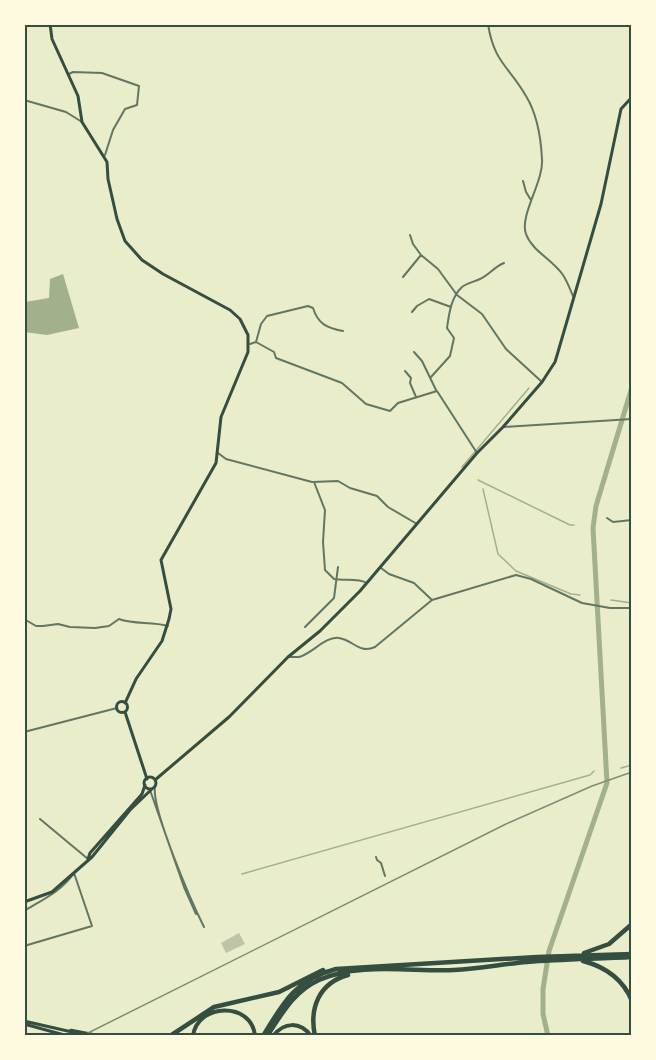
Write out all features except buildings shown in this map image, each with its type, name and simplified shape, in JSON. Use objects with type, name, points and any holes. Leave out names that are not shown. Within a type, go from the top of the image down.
[{"type":"highway","points":[[574,958],[609,944],[632,924]]},
{"type":"highway","points":[[170,1036],[214,1007],[279,992],[330,968],[422,972],[469,970],[537,959],[632,956]]},
{"type":"highway","points":[[574,958],[594,964],[610,973],[622,984],[632,1001]]},
{"type":"highway","points":[[268,1036],[288,1003],[300,991],[319,980],[340,973],[368,968]]},
{"type":"highway","points":[[268,1036],[276,1012],[290,994],[301,985],[330,970],[368,968]]},
{"type":"highway","points":[[313,1036],[313,1010],[324,989],[343,976],[368,968]]},
{"type":"highway","points":[[193,1036],[194,1028],[201,1019],[220,1011],[233,1011],[245,1016],[253,1026],[255,1036]]},
{"type":"highway","points":[[268,1036],[280,1028],[291,1025],[303,1028],[313,1036]]},
{"type":"highway","points":[[69,1034],[97,1036]]},
{"type":"main road","points":[[50,24],[52,39],[78,96],[82,122],[105,155],[117,219],[125,241],[142,260],[163,274],[230,310],[246,328],[249,344],[247,356],[221,417],[216,463],[161,560],[171,609],[168,626],[159,646],[136,679],[125,703]]},
{"type":"main road","points":[[24,902],[52,892],[92,857],[130,810],[152,788],[155,780],[229,717],[288,657],[320,631],[381,568],[477,452],[503,428],[542,382],[555,362],[601,204],[621,110],[632,97]]},
{"type":"main road","points":[[125,703],[119,703],[117,708],[125,712]]},
{"type":"main road","points":[[88,859],[90,853],[142,794],[147,778],[125,712],[128,707],[125,703]]},
{"type":"main road","points":[[147,778],[151,777],[155,780]]},
{"type":"main road","points":[[145,785],[152,788]]},
{"type":"main road","points":[[24,1022],[69,1034],[92,1036]]},
{"type":"street","points":[[488,24],[495,54],[527,97],[538,132],[543,161],[539,184],[531,200],[524,232],[563,275],[573,296]]},
{"type":"street","points":[[68,75],[73,72],[102,73],[139,86],[137,105],[124,109],[113,130],[105,155]]},
{"type":"street","points":[[24,100],[66,112],[82,122]]},
{"type":"street","points":[[523,181],[531,200]]},
{"type":"street","points":[[410,235],[421,255],[438,269],[457,295],[482,314],[506,349],[542,382]]},
{"type":"street","points":[[403,277],[421,255]]},
{"type":"street","points":[[431,377],[450,356],[454,338],[447,328],[451,307],[461,288],[481,279],[495,267],[504,263]]},
{"type":"street","points":[[412,312],[429,299],[451,307]]},
{"type":"street","points":[[256,342],[261,324],[267,316],[308,306],[313,308],[316,316],[328,329],[343,331]]},
{"type":"street","points":[[249,344],[256,342],[274,352],[276,358],[342,383],[366,404],[378,408],[390,411],[398,403],[436,391]]},
{"type":"street","points":[[414,352],[431,377],[436,391],[477,452]]},
{"type":"street","points":[[405,371],[411,378],[410,383],[416,397]]},
{"type":"street","points":[[503,428],[632,419]]},
{"type":"street","points":[[218,453],[226,459],[314,482],[338,481],[350,488],[377,496],[388,507],[418,524]]},
{"type":"street","points":[[314,482],[325,510],[323,542],[325,570],[336,579],[361,580],[367,583]]},
{"type":"street","points":[[607,518],[613,522],[632,520]]},
{"type":"street","points":[[305,627],[334,598],[338,567]]},
{"type":"street","points":[[381,568],[389,574],[414,583],[432,600]]},
{"type":"street","points":[[288,657],[299,657],[331,639],[339,638],[358,648],[368,650],[375,648],[432,600],[520,575],[584,604],[608,608],[632,608]]},
{"type":"street","points":[[24,619],[36,626],[44,627],[58,624],[95,628],[109,626],[120,619],[131,624],[156,623],[168,626]]},
{"type":"street","points":[[24,732],[117,708]]},
{"type":"street","points":[[152,788],[174,856],[203,927],[184,887],[152,788]]},
{"type":"street","points":[[40,819],[88,859]]},
{"type":"street","points":[[376,857],[381,863],[384,876]]},
{"type":"street","points":[[24,911],[67,883],[74,873]]},
{"type":"street","points":[[24,945],[92,926],[74,873]]},
{"type":"shaded area","points":[[63,274],[79,328],[47,335],[24,332],[25,302],[49,298],[50,279]]},
{"type":"waterway","points":[[548,1036],[543,1014],[543,989],[549,951],[607,783],[593,528],[596,506],[632,387]]},
{"type":"waterway","points":[[462,467],[529,388]]},
{"type":"waterway","points":[[478,480],[574,525]]},
{"type":"waterway","points":[[483,489],[498,554],[516,571],[571,594],[580,595]]},
{"type":"waterway","points":[[611,600],[632,603]]},
{"type":"waterway","points":[[621,768],[632,765]]},
{"type":"waterway","points":[[242,874],[590,775],[594,771]]},
{"type":"railway","points":[[82,1036],[506,824],[592,786],[632,772]]}]
